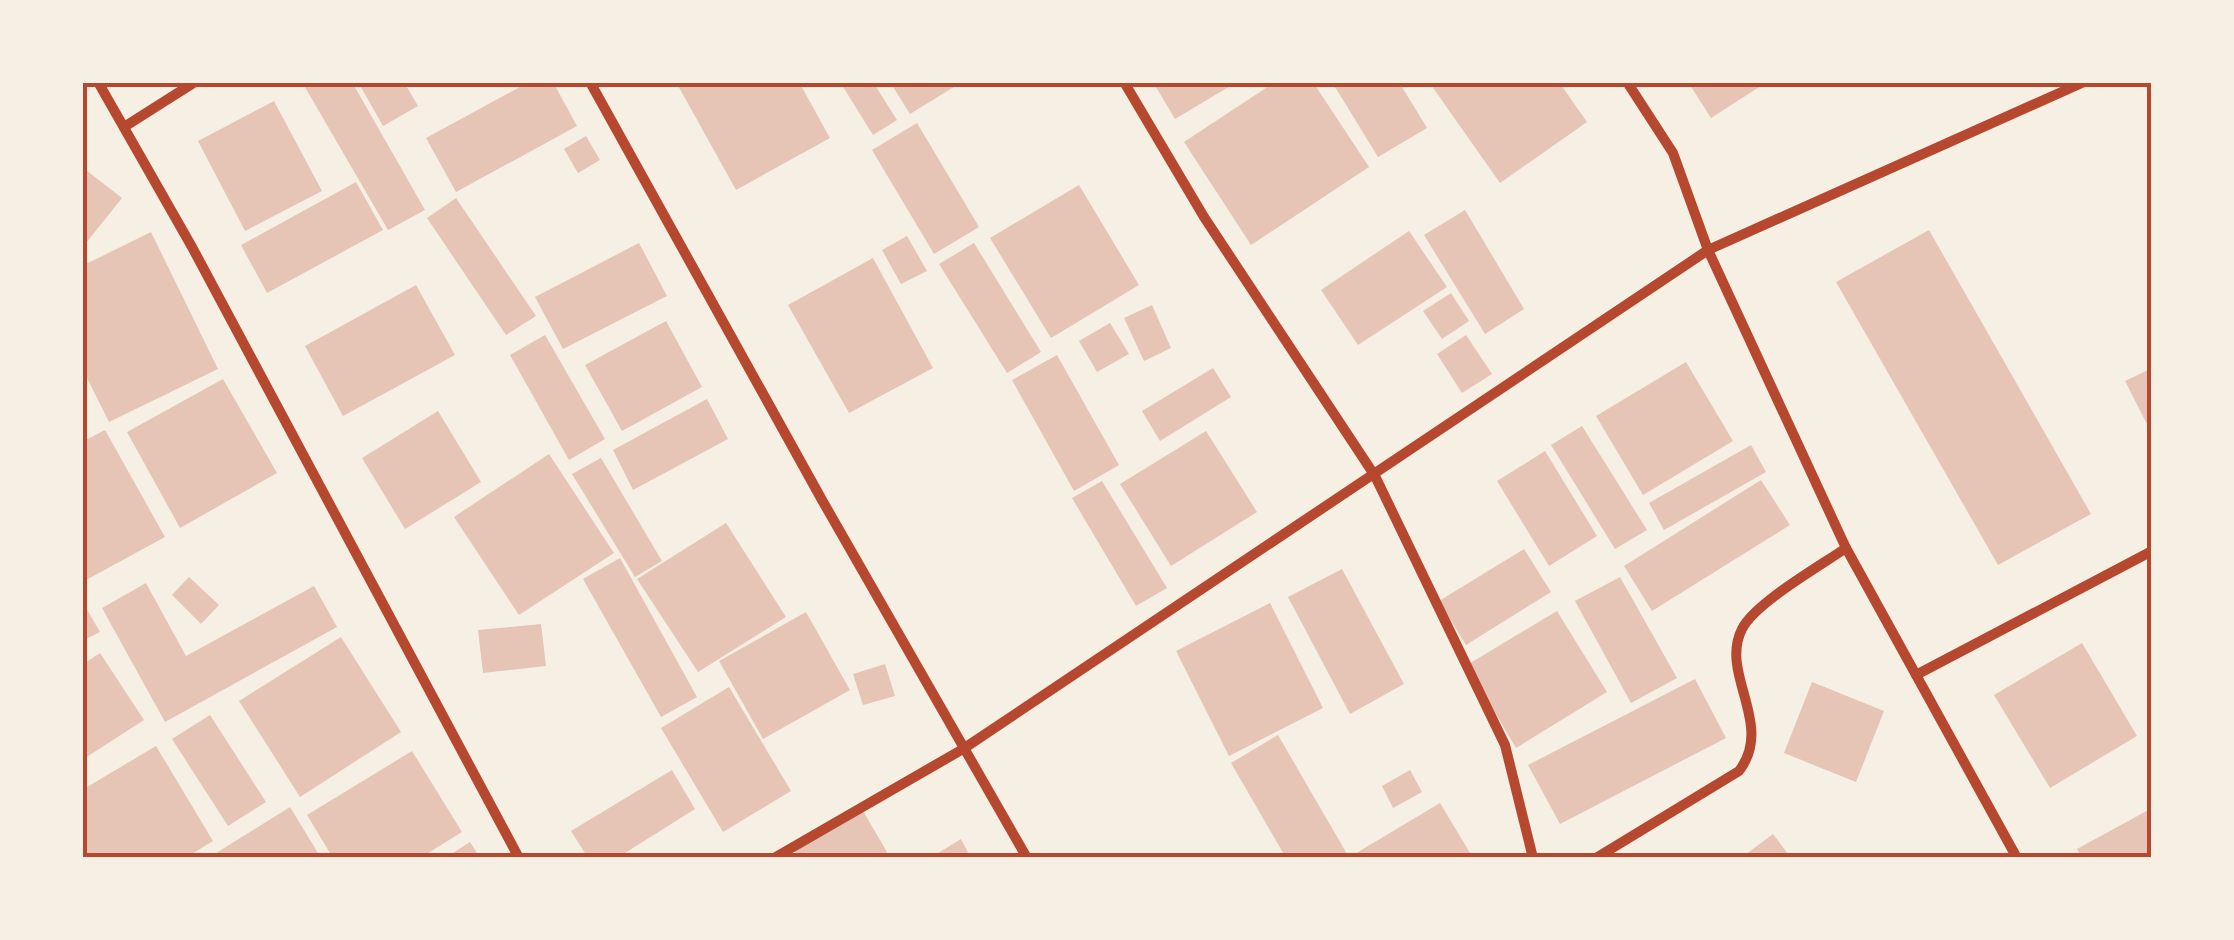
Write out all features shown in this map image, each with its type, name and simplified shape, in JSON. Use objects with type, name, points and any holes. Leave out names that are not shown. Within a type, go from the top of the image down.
[{"type":"street","points":[[98,82],[192,246],[519,858]]},
{"type":"street","points":[[124,127],[196,82]]},
{"type":"street","points":[[590,82],[1027,858]]},
{"type":"street","points":[[1124,82],[1204,217],[1375,476],[1504,745],[1532,858]]},
{"type":"street","points":[[1626,82],[1673,154],[1708,250],[1846,548],[2017,858]]},
{"type":"street","points":[[774,858],[963,749],[1708,250],[2084,82]]},
{"type":"street","points":[[1596,858],[1739,772],[1751,756],[1753,734],[1736,646],[1742,627],[1754,612],[1846,548]]},
{"type":"street","points":[[1916,675],[2152,550]]},
{"type":"building","points":[[302,82],[352,82],[425,210],[388,230]]},
{"type":"building","points":[[358,82],[404,82],[418,106],[383,126]]},
{"type":"building","points":[[529,82],[553,82],[577,126],[456,192],[426,138]]},
{"type":"building","points":[[676,82],[799,82],[830,138],[736,190]]},
{"type":"building","points":[[840,82],[873,82],[897,120],[873,135]]},
{"type":"building","points":[[890,82],[962,82],[910,114]]},
{"type":"building","points":[[1153,82],[1237,82],[1175,119]]},
{"type":"building","points":[[1275,82],[1313,82],[1369,167],[1251,245],[1184,142]]},
{"type":"building","points":[[1332,82],[1399,82],[1427,128],[1378,157]]},
{"type":"building","points":[[1429,82],[1559,82],[1587,122],[1500,183]]},
{"type":"building","points":[[1688,82],[1767,82],[1711,118]]},
{"type":"building","points":[[274,101],[322,191],[245,231],[198,141]]},
{"type":"building","points":[[917,123],[979,227],[934,254],[872,150]]},
{"type":"building","points":[[586,136],[600,160],[578,173],[564,149]]},
{"type":"building","points":[[82,167],[122,198],[82,248]]},
{"type":"building","points":[[356,182],[383,230],[267,293],[241,245]]},
{"type":"building","points":[[1079,185],[1139,285],[1051,338],[990,238]]},
{"type":"building","points":[[456,198],[536,316],[506,335],[427,218]]},
{"type":"building","points":[[1465,210],[1524,309],[1485,334],[1424,235]]},
{"type":"building","points":[[1929,230],[2091,514],[1998,565],[1836,282]]},
{"type":"building","points":[[1409,231],[1447,287],[1358,345],[1321,290]]},
{"type":"building","points":[[151,232],[218,369],[109,422],[82,368],[82,266]]},
{"type":"building","points":[[907,236],[927,271],[901,284],[882,250]]},
{"type":"building","points":[[639,243],[667,296],[563,349],[535,297]]},
{"type":"building","points":[[974,243],[1041,352],[1007,373],[939,264]]},
{"type":"building","points":[[873,258],[933,368],[849,413],[788,305]]},
{"type":"building","points":[[416,285],[455,355],[343,416],[305,346]]},
{"type":"building","points":[[1451,293],[1469,321],[1442,339],[1423,311]]},
{"type":"building","points":[[1152,305],[1171,348],[1144,361],[1124,318]]},
{"type":"building","points":[[666,321],[702,387],[622,431],[585,365]]},
{"type":"building","points":[[1110,323],[1129,354],[1097,372],[1079,341]]},
{"type":"building","points":[[545,335],[605,439],[569,460],[510,355]]},
{"type":"building","points":[[1466,335],[1492,374],[1462,393],[1437,354]]},
{"type":"building","points":[[1057,355],[1119,465],[1074,491],[1012,380]]},
{"type":"building","points":[[1686,362],[1733,441],[1643,495],[1596,416]]},
{"type":"building","points":[[1213,368],[1231,397],[1160,441],[1142,411]]},
{"type":"building","points":[[2152,368],[2152,434],[2125,381]]},
{"type":"building","points":[[223,379],[277,473],[180,528],[127,432]]},
{"type":"building","points":[[707,399],[728,439],[633,490],[613,450]]},
{"type":"building","points":[[438,411],[481,482],[405,529],[362,458]]},
{"type":"building","points":[[1582,426],[1647,530],[1615,549],[1551,445]]},
{"type":"building","points":[[105,430],[165,537],[86,580],[82,574],[82,442]]},
{"type":"building","points":[[1206,431],[1257,512],[1171,566],[1120,484]]},
{"type":"building","points":[[1751,445],[1766,472],[1664,530],[1649,503]]},
{"type":"building","points":[[1545,451],[1597,536],[1549,566],[1497,481]]},
{"type":"building","points":[[549,454],[614,553],[519,615],[454,517]]},
{"type":"building","points":[[601,458],[662,561],[635,577],[572,474]]},
{"type":"building","points":[[1761,480],[1790,525],[1652,611],[1624,566]]},
{"type":"building","points":[[1102,481],[1167,588],[1136,606],[1072,498]]},
{"type":"building","points":[[726,523],[786,617],[698,672],[637,579]]},
{"type":"building","points":[[1524,549],[1551,592],[1466,645],[1439,601]]},
{"type":"building","points":[[620,558],[697,697],[661,717],[583,579]]},
{"type":"building","points":[[1342,569],[1404,684],[1350,714],[1288,597]]},
{"type":"building","points":[[189,577],[219,605],[201,624],[172,595]]},
{"type":"building","points":[[1620,577],[1677,678],[1631,703],[1575,601]]},
{"type":"building","points":[[146,583],[186,656],[314,586],[337,627],[165,722],[102,608]]},
{"type":"building","points":[[82,601],[100,632],[82,641]]},
{"type":"building","points":[[1270,603],[1323,708],[1229,756],[1176,651]]},
{"type":"building","points":[[1557,611],[1607,692],[1516,748],[1467,665]]},
{"type":"building","points":[[806,612],[850,690],[763,739],[719,661]]},
{"type":"building","points":[[541,624],[546,666],[483,673],[478,630]]},
{"type":"building","points":[[341,637],[401,732],[300,797],[239,701]]},
{"type":"building","points":[[2082,643],[2137,736],[2050,788],[1994,695]]},
{"type":"building","points":[[100,653],[144,720],[82,760],[82,665]]},
{"type":"building","points":[[885,664],[895,696],[863,705],[853,674]]},
{"type":"building","points":[[1695,679],[1726,738],[1560,824],[1528,765]]},
{"type":"building","points":[[1812,682],[1884,711],[1856,782],[1784,753]]},
{"type":"building","points":[[729,687],[791,791],[723,832],[661,728]]},
{"type":"building","points":[[210,715],[266,802],[228,826],[172,739]]},
{"type":"building","points":[[1278,735],[1347,854],[1341,858],[1286,858],[1231,763]]},
{"type":"building","points":[[156,746],[213,841],[185,858],[87,858],[82,850],[82,790]]},
{"type":"building","points":[[412,751],[462,832],[420,858],[333,858],[307,815]]},
{"type":"building","points":[[672,770],[695,809],[617,858],[588,858],[571,831]]},
{"type":"building","points":[[1410,770],[1422,792],[1393,808],[1382,786]]},
{"type":"building","points":[[1440,803],[1473,858],[1348,858]]},
{"type":"building","points":[[290,807],[321,858],[208,858]]},
{"type":"building","points":[[2152,808],[2152,858],[2082,858],[2077,849]]},
{"type":"building","points":[[863,811],[887,852],[879,858],[799,858],[795,851]]},
{"type":"building","points":[[1773,834],[1791,858],[1741,858]]},
{"type":"building","points":[[961,839],[971,858],[930,858]]},
{"type":"building","points":[[470,842],[480,858],[445,858]]}]
